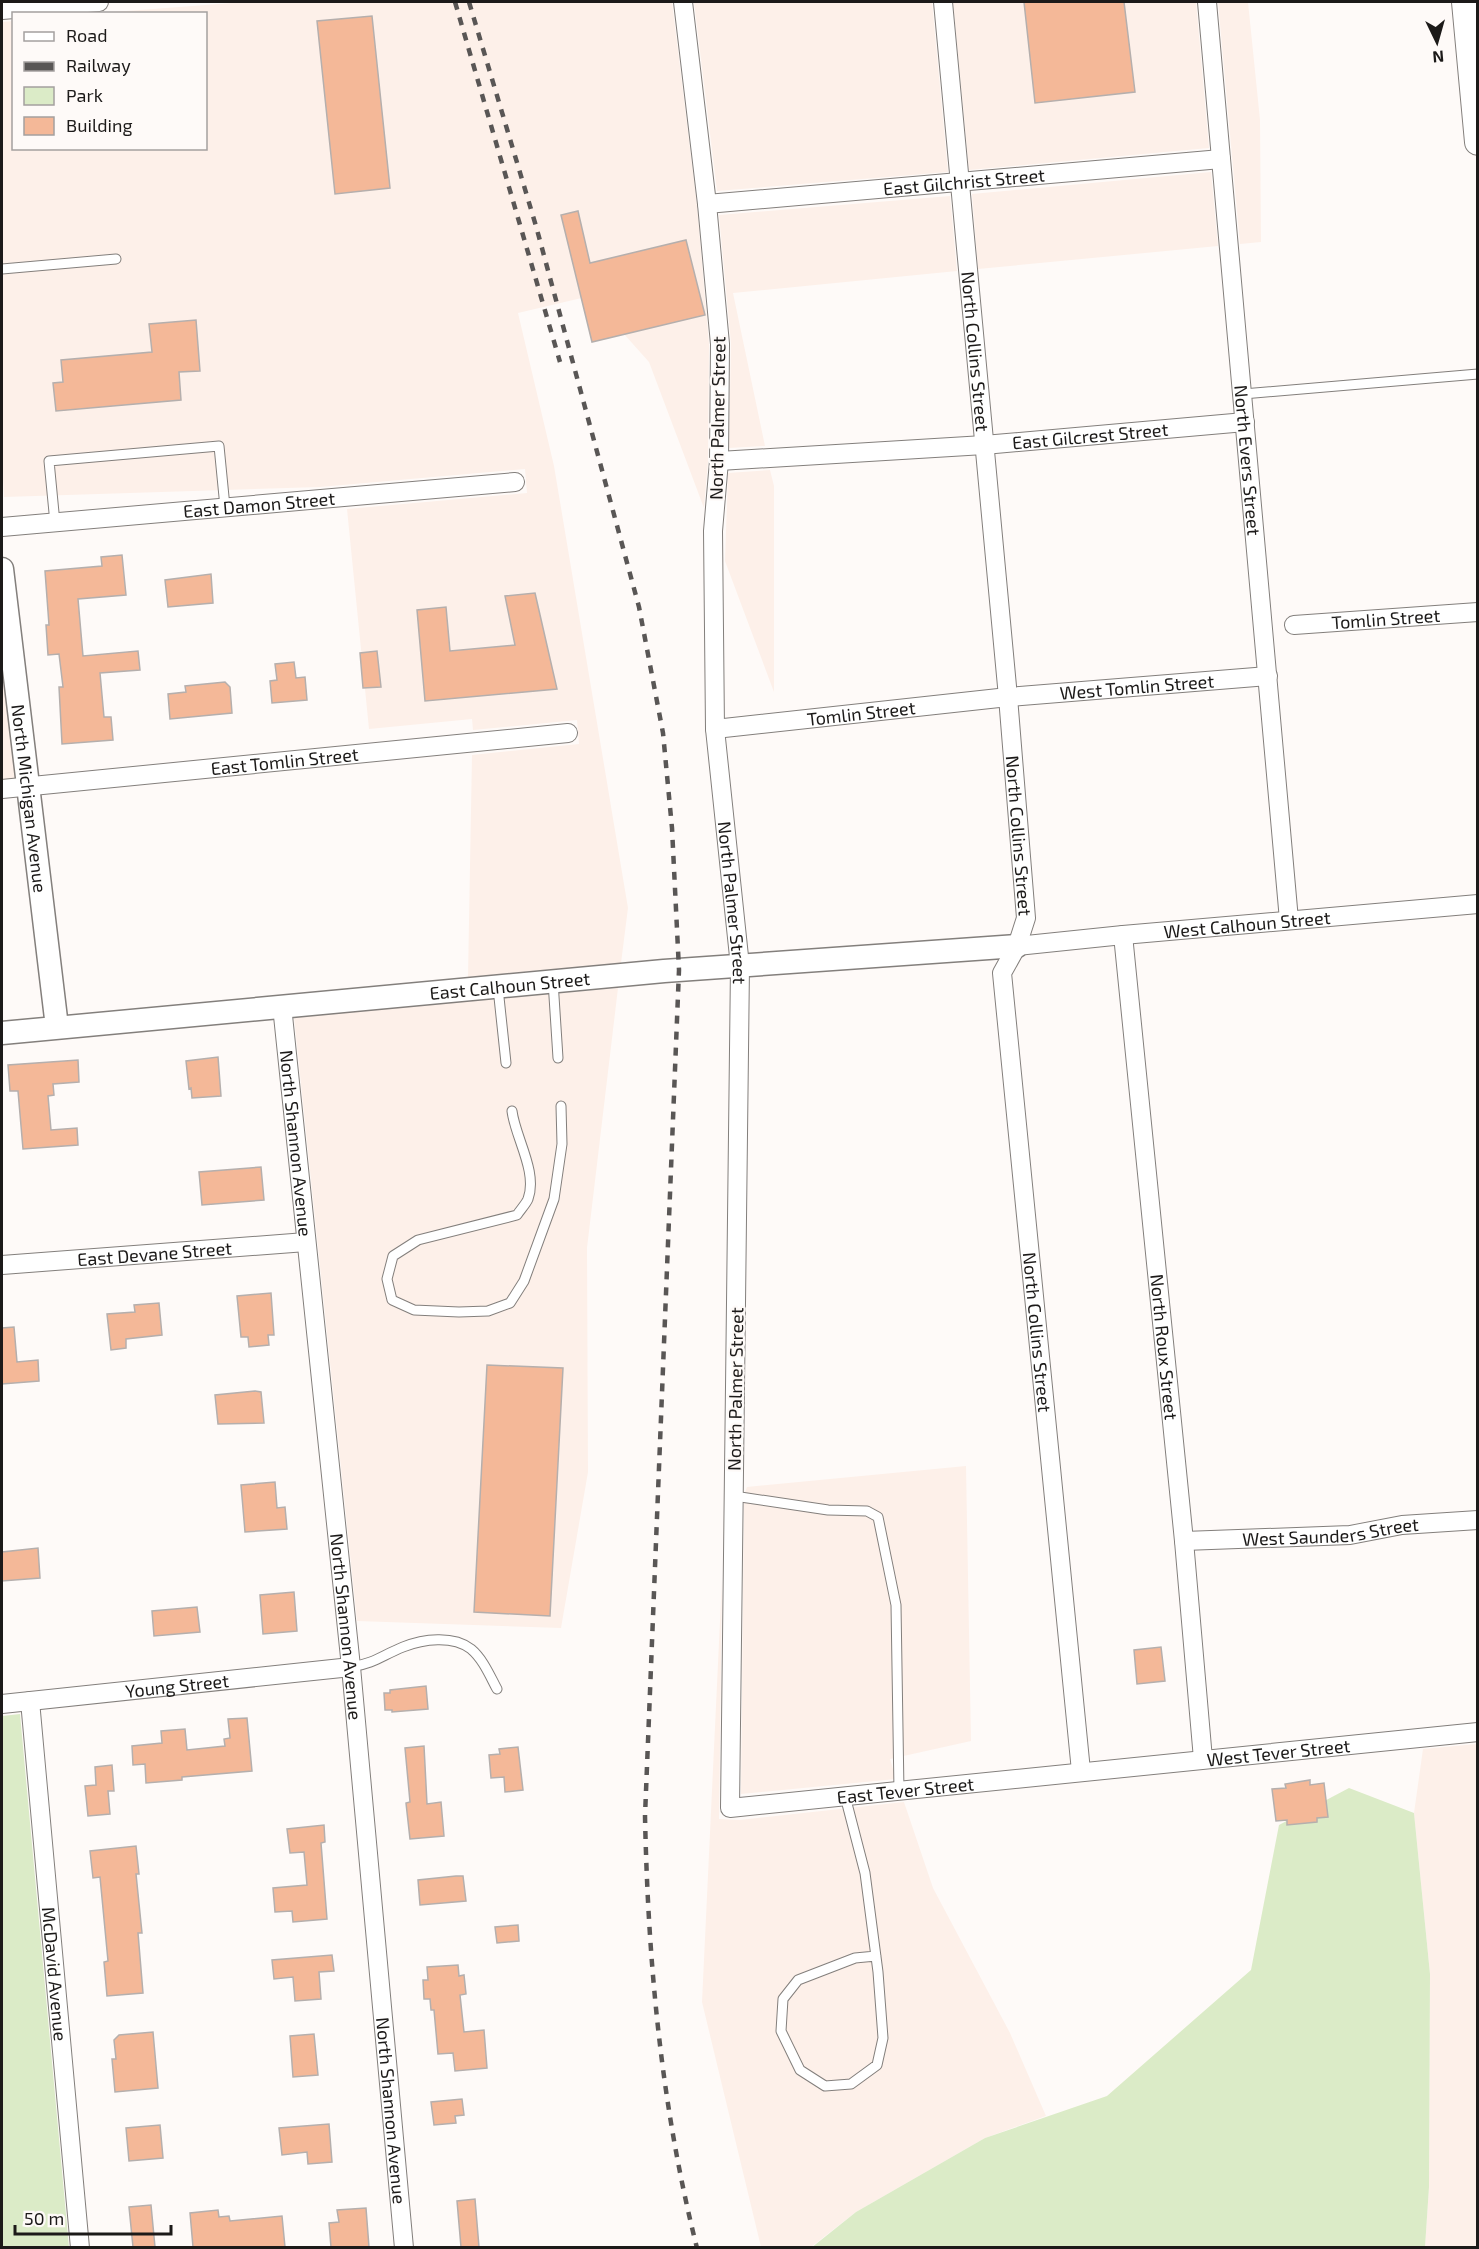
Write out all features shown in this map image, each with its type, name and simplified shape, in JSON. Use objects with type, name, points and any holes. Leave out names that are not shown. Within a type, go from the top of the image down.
[{"type":"main road","points":[[1465,2],[1478,142]]},
{"type":"street","points":[[2,10],[99,2]]},
{"type":"street","name":"North Palmer Street","points":[[683,2],[707,204],[720,344],[714,531],[715,729],[741,966],[730,1808]]},
{"type":"street","name":"North Collins Street","points":[[943,2],[1008,697],[1026,918],[1017,946],[1002,973],[1081,1771]]},
{"type":"street","name":"North Evers Street","points":[[1207,2],[1289,920]]},
{"type":"street","name":"East Gilchrist Street","points":[[707,204],[1221,159]]},
{"type":"street","name":"East Gilcrest Street","points":[[718,461],[984,445],[1245,422]]},
{"type":"street","name":"East Damon Street","points":[[2,527],[515,482]]},
{"type":"street","name":"North Michigan Avenue","points":[[2,569],[57,1028]]},
{"type":"street","name":"Tomlin Street","points":[[1294,625],[1478,612]]},
{"type":"street","name":"West Tomlin Street","points":[[1008,697],[1268,676]]},
{"type":"street","name":"Tomlin Street","points":[[715,729],[1008,697]]},
{"type":"street","name":"East Tomlin Street","points":[[2,789],[568,733]]},
{"type":"street","name":"West Calhoun Street","points":[[1017,946],[1123,934],[1478,904]]},
{"type":"street","name":"North Roux Street","points":[[1123,934],[1184,1541],[1203,1760]]},
{"type":"street","name":"East Calhoun Street","points":[[2,1033],[553,981],[1017,946]]},
{"type":"street","name":"North Shannon Avenue","points":[[282,1006],[351,1667],[404,2247]]},
{"type":"street","name":"East Devane Street","points":[[2,1265],[306,1242]]},
{"type":"street","name":"West Saunders Street","points":[[1184,1541],[1350,1535],[1402,1526],[1478,1520]]},
{"type":"street","name":"Young Street","points":[[2,1704],[351,1667]]},
{"type":"street","name":"McDavid Avenue","points":[[30,1701],[80,2247]]},
{"type":"street","name":"West Tever Street","points":[[1081,1771],[1478,1732]]},
{"type":"street","name":"East Tever Street","points":[[730,1808],[1081,1771]]},
{"type":"lane","points":[[2,269],[116,259]]},
{"type":"lane","points":[[1243,394],[1478,374]]},
{"type":"lane","points":[[55,523],[50,461],[219,446],[225,507]]},
{"type":"lane","points":[[553,981],[558,1058]]},
{"type":"lane","points":[[498,986],[506,1063]]},
{"type":"lane","points":[[512,1111],[530,1179],[528,1199],[517,1215],[418,1240],[393,1256],[387,1280],[392,1300],[414,1310],[459,1312],[488,1311],[510,1303],[524,1281],[554,1199],[562,1144],[561,1106]]},
{"type":"lane","points":[[734,1496],[828,1510],[867,1511],[878,1517],[896,1605],[899,1791]]},
{"type":"lane","points":[[351,1667],[369,1664],[414,1643],[452,1641],[472,1650],[497,1689]]},
{"type":"lane","points":[[845,1796],[865,1873],[876,1956],[883,2038],[877,2065],[851,2084],[825,2086],[800,2070],[781,2031],[783,1999],[798,1980],[855,1958],[876,1956]]},
{"type":"shaded area","points":[[245,2],[672,2],[697,205],[709,344],[708,461],[704,508],[649,362],[590,296],[518,313],[554,466],[628,908],[621,963],[468,977],[472,755],[579,744],[577,720],[473,730],[472,719],[369,729],[347,509],[527,493],[525,469],[320,487],[4,497],[2,462],[2,22],[12,21],[12,150],[207,150],[207,12],[113,12]]},
{"type":"shaded area","points":[[694,2],[932,2],[948,172],[717,191]]},
{"type":"shaded area","points":[[953,2],[1196,2],[1209,148],[969,170]]},
{"type":"shaded area","points":[[1218,2],[1248,2],[1260,120],[1261,242],[1240,244]]},
{"type":"shaded area","points":[[1211,172],[1218,246],[978,269],[972,194]]},
{"type":"shaded area","points":[[950,196],[957,271],[733,293],[765,446],[729,448],[731,343],[719,215]]},
{"type":"shaded area","points":[[770,470],[774,486],[774,692],[725,561],[728,473]]},
{"type":"shaded area","points":[[2,569],[29,786],[2,789]]},
{"type":"shaded area","points":[[618,988],[587,1248],[588,1472],[561,1628],[357,1621],[294,1017]]},
{"type":"shaded area","points":[[966,1466],[971,1741],[890,1759],[896,1779],[741,1794],[744,1495],[747,1487]]},
{"type":"shaded area","points":[[722,1579],[719,1819],[740,1820],[904,1802],[933,1888],[1010,2033],[1046,2116],[985,2138],[856,2212],[811,2247],[761,2247],[702,2002]]},
{"type":"shaded area","points":[[1477,1744],[1477,2247],[1425,2247],[1429,2187],[1430,1974],[1414,1813],[1423,1749]]},
{"type":"green space","points":[[20,1714],[69,2247],[2,2247],[2,1716]]},
{"type":"green space","points":[[1349,1788],[1414,1813],[1430,1974],[1429,2187],[1425,2247],[811,2248],[856,2212],[985,2138],[1107,2096],[1251,1970],[1279,1825]]},
{"type":"building","points":[[1024,2],[1124,2],[1135,92],[1035,103]]},
{"type":"building","points":[[372,16],[390,188],[335,194],[317,21]]},
{"type":"building","points":[[578,211],[590,263],[686,240],[705,315],[592,342],[561,215]]},
{"type":"building","points":[[196,320],[200,371],[179,372],[181,400],[56,411],[53,383],[63,382],[61,360],[152,352],[149,324]]},
{"type":"building","points":[[122,555],[126,595],[78,599],[83,656],[138,651],[140,670],[100,673],[104,717],[111,717],[113,740],[62,744],[59,687],[63,687],[59,654],[48,655],[46,625],[49,625],[45,571],[102,566],[101,557]]},
{"type":"building","points":[[211,574],[213,603],[168,607],[165,580]]},
{"type":"building","points":[[535,593],[557,689],[425,701],[417,610],[446,607],[450,651],[515,645],[505,596]]},
{"type":"building","points":[[377,651],[381,687],[363,688],[360,653]]},
{"type":"building","points":[[294,662],[296,678],[305,677],[307,700],[272,703],[270,681],[277,680],[275,664]]},
{"type":"building","points":[[225,682],[230,687],[232,713],[170,719],[168,694],[186,692],[185,686]]},
{"type":"building","points":[[218,1057],[221,1096],[192,1098],[186,1061]]},
{"type":"building","points":[[78,1060],[79,1082],[53,1084],[54,1095],[48,1096],[51,1130],[77,1128],[78,1145],[23,1149],[18,1091],[10,1091],[8,1065]]},
{"type":"building","points":[[261,1167],[264,1200],[202,1205],[199,1172]]},
{"type":"building","points":[[271,1293],[274,1335],[268,1335],[269,1345],[249,1347],[248,1337],[241,1337],[237,1296]]},
{"type":"building","points":[[159,1303],[162,1335],[126,1339],[126,1348],[111,1350],[107,1314],[135,1312],[134,1305]]},
{"type":"building","points":[[14,1327],[17,1362],[38,1360],[39,1381],[2,1384],[2,1328]]},
{"type":"building","points":[[487,1365],[563,1368],[550,1616],[474,1612]]},
{"type":"building","points":[[261,1392],[264,1423],[218,1424],[215,1395]]},
{"type":"building","points":[[275,1482],[277,1508],[285,1507],[287,1529],[245,1532],[241,1485]]},
{"type":"building","points":[[38,1548],[40,1578],[2,1581],[2,1552]]},
{"type":"building","points":[[294,1592],[297,1631],[263,1634],[260,1595]]},
{"type":"building","points":[[197,1607],[200,1632],[154,1636],[152,1611]]},
{"type":"building","points":[[1161,1647],[1165,1681],[1137,1684],[1134,1650]]},
{"type":"building","points":[[426,1686],[428,1709],[392,1712],[392,1710],[385,1710],[384,1693],[390,1693],[390,1690]]},
{"type":"building","points":[[247,1718],[252,1771],[182,1777],[182,1780],[146,1783],[145,1764],[133,1765],[132,1746],[162,1743],[161,1731],[185,1729],[187,1750],[225,1746],[224,1739],[230,1738],[228,1719]]},
{"type":"building","points":[[424,1746],[427,1804],[441,1802],[444,1836],[410,1839],[406,1803],[410,1802],[405,1748]]},
{"type":"building","points":[[518,1747],[523,1790],[505,1792],[504,1777],[491,1778],[489,1755],[500,1754],[499,1749]]},
{"type":"building","points":[[112,1765],[114,1791],[108,1791],[110,1814],[88,1816],[85,1786],[96,1785],[95,1767]]},
{"type":"building","points":[[1310,1780],[1310,1785],[1324,1783],[1328,1817],[1317,1818],[1317,1822],[1287,1825],[1287,1820],[1276,1821],[1272,1789],[1286,1788],[1285,1784]]},
{"type":"building","points":[[324,1825],[325,1842],[321,1843],[327,1919],[293,1922],[292,1911],[275,1912],[273,1888],[307,1885],[304,1852],[290,1853],[287,1829]]},
{"type":"building","points":[[136,1846],[139,1874],[136,1874],[142,1933],[138,1933],[143,1993],[107,1996],[104,1962],[108,1961],[100,1877],[93,1878],[90,1851]]},
{"type":"building","points":[[463,1876],[466,1901],[420,1905],[418,1880]]},
{"type":"building","points":[[518,1925],[519,1941],[497,1943],[495,1927]]},
{"type":"building","points":[[332,1955],[334,1971],[319,1972],[321,1999],[295,2001],[293,1977],[274,1979],[272,1960]]},
{"type":"building","points":[[458,1965],[459,1976],[464,1975],[466,1994],[460,1995],[464,2032],[484,2030],[487,2068],[455,2071],[453,2053],[438,2054],[434,2010],[431,2010],[430,1999],[424,1999],[423,1980],[428,1980],[427,1967]]},
{"type":"building","points":[[153,2032],[158,2088],[115,2092],[112,2059],[116,2059],[114,2040],[119,2035]]},
{"type":"building","points":[[314,2034],[318,2075],[293,2077],[290,2036]]},
{"type":"building","points":[[462,2099],[464,2115],[455,2116],[456,2123],[434,2125],[431,2102]]},
{"type":"building","points":[[329,2124],[332,2162],[308,2164],[307,2152],[282,2155],[279,2128]]},
{"type":"building","points":[[160,2125],[163,2158],[129,2161],[126,2128]]},
{"type":"building","points":[[475,2199],[479,2247],[461,2247],[457,2201]]},
{"type":"building","points":[[151,2205],[155,2247],[133,2247],[129,2207]]},
{"type":"building","points":[[366,2208],[369,2247],[331,2247],[329,2223],[339,2222],[337,2210]]},
{"type":"building","points":[[218,2210],[219,2217],[229,2216],[230,2221],[282,2216],[285,2247],[193,2247],[190,2213]]},
{"type":"railway","points":[[455,2],[560,362]]},
{"type":"railway","points":[[469,2],[536,226],[639,607],[663,733],[672,828],[679,970],[645,1816],[649,1925],[659,2033],[674,2141],[697,2248]]}]
